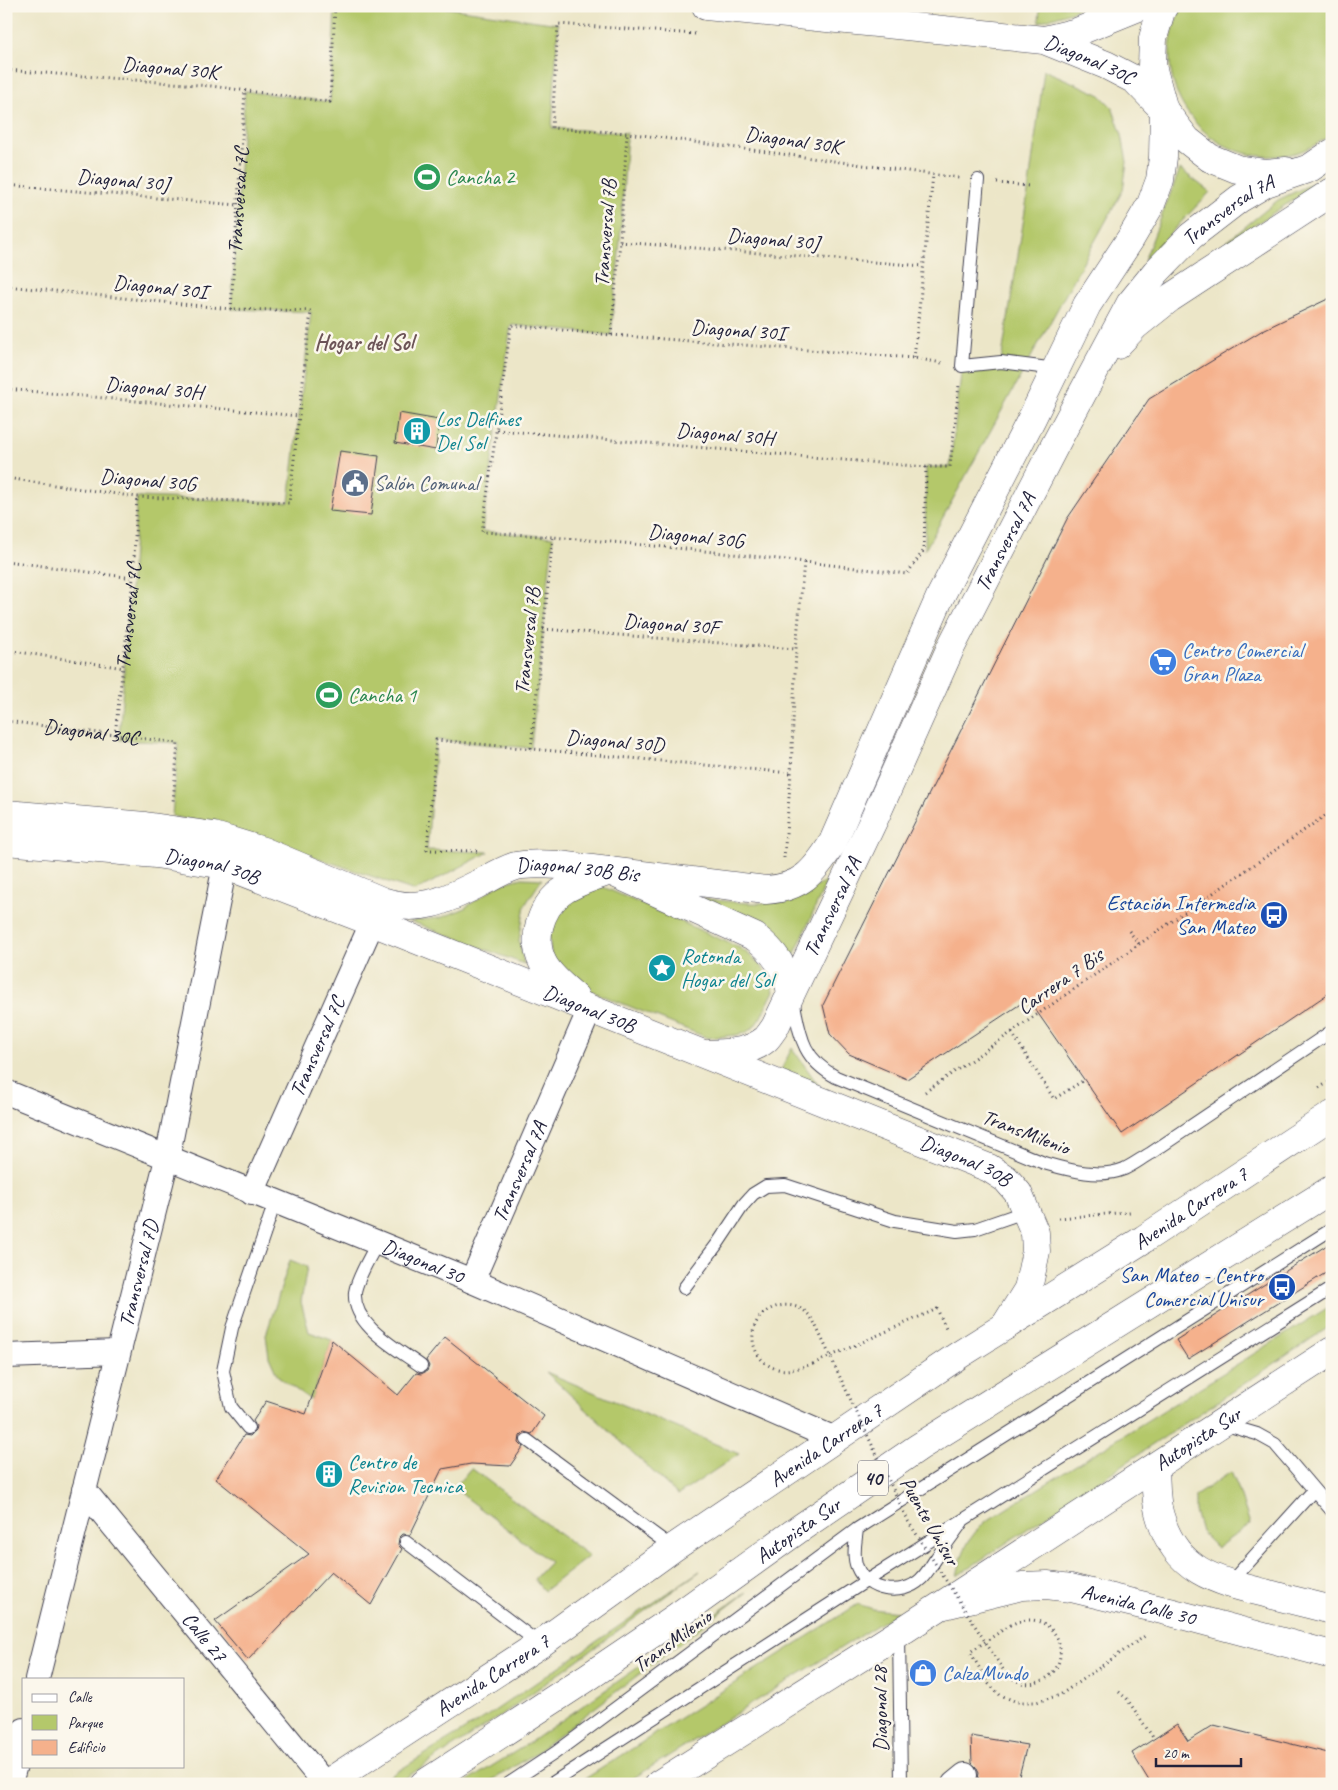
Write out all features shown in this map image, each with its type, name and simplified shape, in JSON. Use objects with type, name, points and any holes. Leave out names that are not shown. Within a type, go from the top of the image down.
[{"type":"main road","points":[[706,6],[1044,40]]},
{"type":"main road","name":"Diagonal 30C","points":[[1044,40],[1077,32],[1141,6]]},
{"type":"main road","name":"Transversal 7A","points":[[782,878],[799,883],[818,867],[832,844],[940,597],[1087,305],[1151,204],[1160,180],[1163,157],[1164,110],[1152,66],[1153,38],[1164,6]]},
{"type":"main road","name":"Diagonal 30C","points":[[1044,40],[1106,65],[1135,80],[1164,110],[1188,140],[1210,158],[1237,169],[1266,174],[1325,160]]},
{"type":"main road","name":"Transversal 7A","points":[[791,991],[876,815],[951,647],[1130,304],[1156,272],[1191,236],[1239,199],[1266,182],[1325,160]]},
{"type":"main road","points":[[1097,366],[1135,326],[1170,298],[1332,192]]},
{"type":"main road","name":"Diagonal 30B","points":[[6,814],[146,826],[214,836],[263,851],[377,911],[590,1009],[990,1168],[1006,1179],[1018,1193],[1035,1233],[1036,1251],[1028,1289],[1005,1326]]},
{"type":"main road","name":"Diagonal 30B","points":[[6,841],[156,854],[224,865],[377,911]]},
{"type":"main road","name":"Diagonal 30B Bis","points":[[377,911],[394,905],[409,907],[442,901],[503,870],[534,864],[559,865],[766,890],[782,878]]},
{"type":"main road","points":[[590,1009],[554,979],[543,963],[538,945],[538,930],[543,915],[553,900],[561,893],[574,885],[610,871],[755,937],[768,947],[780,962],[791,991],[775,1026],[766,1040],[736,1052],[704,1054]]},
{"type":"main road","name":"Avenida Carrera 7","points":[[326,1784],[540,1644],[673,1548],[835,1439],[1005,1326],[1144,1240],[1332,1115]]},
{"type":"main road","name":"Autopista Sur","points":[[424,1784],[635,1645],[918,1447],[1332,1189]]},
{"type":"main road","name":"Autopista Sur","points":[[667,1781],[942,1606],[1332,1351]]},
{"type":"main road","points":[[1155,1467],[1159,1515],[1165,1532],[1188,1564],[1206,1575],[1240,1587],[1332,1610]]},
{"type":"main road","name":"Avenida Calle 30","points":[[942,1606],[1022,1586],[1047,1585],[1071,1588],[1332,1655]]},
{"type":"main road","points":[[1237,1631],[1252,1611],[1240,1587]]},
{"type":"street","name":"Transversal 7D","points":[[36,1678],[167,1158],[224,865]]},
{"type":"street","name":"Transversal 7C","points":[[252,1193],[377,911]]},
{"type":"street","name":"Transversal 7A","points":[[472,1281],[590,1009]]},
{"type":"street","name":"Diagonal 30","points":[[6,1092],[472,1281],[835,1439]]},
{"type":"street","points":[[6,1356],[118,1352]]},
{"type":"street","name":"Calle 27","points":[[84,1490],[326,1784]]},
{"type":"street","points":[[10,1784],[22,1738]]},
{"type":"lane","points":[[978,180],[962,366],[1001,362],[1056,369]]},
{"type":"lane","name":"TransMilenio","points":[[791,991],[803,1043],[810,1057],[823,1070],[1044,1163],[1074,1171],[1110,1172],[1124,1169],[1151,1153],[1332,1031]]},
{"type":"lane","points":[[684,1288],[718,1243],[744,1204],[753,1194],[766,1186],[785,1185],[895,1221],[958,1231],[975,1229],[1027,1211]]},
{"type":"lane","points":[[248,1428],[231,1407],[223,1371],[232,1328],[275,1202]]},
{"type":"lane","name":"TransMilenio","points":[[508,1784],[554,1753],[858,1529],[1332,1230]]},
{"type":"lane","points":[[377,1243],[355,1292],[357,1309],[368,1327],[421,1366]]},
{"type":"lane","points":[[551,1784],[966,1517],[1332,1288]]},
{"type":"lane","points":[[1220,1424],[1257,1434],[1275,1444],[1332,1511]]},
{"type":"lane","points":[[528,1440],[673,1548]]},
{"type":"lane","points":[[1240,1587],[1314,1490]]},
{"type":"lane","points":[[858,1529],[854,1548],[856,1566],[866,1581],[880,1588],[894,1590],[911,1586],[922,1578],[966,1517]]},
{"type":"lane","points":[[406,1542],[540,1644]]},
{"type":"lane","name":"Diagonal 28","points":[[898,1633],[901,1784]]},
{"type":"path","name":"Diagonal 30K","points":[[6,70],[202,86],[330,102],[334,6]]},
{"type":"path","name":"Diagonal 30K","points":[[558,24],[552,128],[627,133],[933,175],[1028,186]]},
{"type":"path","name":"Transversal 7C","points":[[231,309],[245,91]]},
{"type":"path","name":"Transversal 7B","points":[[611,335],[620,242],[627,133]]},
{"type":"path","points":[[914,358],[933,175]]},
{"type":"path","name":"Diagonal 30J","points":[[6,185],[238,204]]},
{"type":"path","name":"Diagonal 30J","points":[[620,242],[924,266]]},
{"type":"path","name":"Diagonal 30I","points":[[6,286],[231,309],[311,311],[300,416]]},
{"type":"path","name":"Diagonal 30I","points":[[497,430],[511,325],[611,335],[914,358],[962,366]]},
{"type":"path","name":"Diagonal 30H","points":[[497,430],[950,467],[962,366]]},
{"type":"path","name":"Diagonal 30H","points":[[6,389],[300,416]]},
{"type":"path","name":"Diagonal 30G","points":[[6,478],[137,497],[289,503],[300,416]]},
{"type":"path","name":"Diagonal 30G","points":[[497,430],[482,532],[553,537],[906,574],[924,550],[926,466]]},
{"type":"path","name":"Transversal 7C","points":[[115,735],[133,578],[137,497]]},
{"type":"path","name":"Transversal 7B","points":[[530,748],[553,537]]},
{"type":"path","points":[[6,561],[133,578]]},
{"type":"path","points":[[782,878],[791,773],[796,649],[804,562]]},
{"type":"path","name":"Diagonal 30F","points":[[543,630],[796,649]]},
{"type":"path","points":[[6,650],[124,668]]},
{"type":"path","name":"Diagonal 30C","points":[[6,722],[178,743],[172,807]]},
{"type":"path","name":"Diagonal 30D","points":[[427,850],[436,740],[791,773]]},
{"type":"path","name":"Carrera 7 Bis","points":[[906,1106],[1332,811]]},
{"type":"path","points":[[1129,931],[1139,944]]},
{"type":"path","points":[[1012,1033],[1054,1099],[1084,1080]]},
{"type":"path","points":[[1316,1091],[1332,1080]]},
{"type":"path","points":[[1056,1218],[1128,1213],[1136,1210]]},
{"type":"path","name":"Puente Unisur","points":[[937,1309],[848,1348],[830,1356],[821,1360],[812,1364],[787,1370],[769,1366],[756,1352],[753,1342],[756,1324],[769,1310],[778,1306],[787,1305],[798,1308],[807,1313],[814,1322],[822,1340],[826,1348],[830,1357],[838,1374],[908,1521],[962,1604],[972,1621],[978,1630],[983,1638],[988,1646],[994,1654],[1004,1671],[1013,1679],[1021,1683],[1032,1684],[1052,1674],[1058,1665],[1061,1655],[1060,1644],[1050,1626],[1040,1621],[1020,1620],[1010,1625],[986,1641],[978,1646],[970,1652],[989,1684],[1000,1696],[1017,1702],[1037,1702],[1060,1695],[1148,1634],[1151,1626],[1170,1612]]},
{"type":"path","points":[[1119,1692],[1127,1699],[1154,1739]]},
{"type":"green space","points":[[335,6],[434,6],[558,24],[552,128],[627,133],[620,242],[611,335],[511,325],[482,531],[553,537],[531,748],[436,740],[427,850],[489,852],[415,891],[229,828],[172,816],[178,743],[119,740],[137,497],[289,502],[311,312],[231,309],[245,91],[330,102]]},
{"type":"green space","points":[[1040,6],[1080,6],[1074,11],[1039,22]]},
{"type":"green space","points":[[1183,6],[1332,6],[1332,134],[1302,151],[1267,156],[1244,153],[1223,144],[1205,132],[1189,115],[1178,96],[1171,74],[1171,39]]},
{"type":"green space","points":[[1044,70],[1099,94],[1112,107],[1122,135],[1127,162],[1123,190],[925,550],[926,467],[950,467],[962,366],[1001,362],[1029,186]]},
{"type":"green space","points":[[1180,169],[1210,192],[1144,261]]},
{"type":"green space","points":[[1332,175],[1219,248],[1278,200]]},
{"type":"green space","points":[[522,878],[542,879],[525,905],[519,941],[524,964],[410,921],[440,918],[463,909],[500,884]]},
{"type":"green space","points":[[827,881],[793,958],[774,935],[699,898],[746,903],[769,903],[796,896]]},
{"type":"green space","points":[[601,886],[740,948],[757,962],[765,971],[774,991],[754,1027],[745,1033],[708,1038],[579,986],[552,959],[548,929],[567,900]]},
{"type":"green space","points":[[792,1048],[819,1086],[781,1070]]},
{"type":"green space","points":[[290,1260],[307,1267],[301,1302],[309,1332],[332,1340],[311,1400],[278,1377],[269,1357],[266,1335]]},
{"type":"green space","points":[[1332,1305],[1332,1325],[957,1576],[966,1546],[985,1522]]},
{"type":"green space","points":[[546,1372],[739,1454],[678,1495]]},
{"type":"green space","points":[[471,1468],[589,1556],[544,1591],[534,1579],[550,1562],[454,1488]]},
{"type":"green space","points":[[1231,1472],[1250,1524],[1217,1548],[1201,1532],[1195,1511],[1195,1496]]},
{"type":"green space","points":[[700,1571],[499,1717],[396,1784],[377,1784],[484,1718]]},
{"type":"green space","points":[[747,1592],[533,1755],[486,1784],[463,1784],[526,1745]]},
{"type":"green space","points":[[858,1604],[873,1609],[898,1612],[624,1784],[577,1784]]},
{"type":"building","name":"Centro Comercial Gran Plaza","points":[[1332,297],[1332,991],[1122,1134],[1028,999],[907,1079],[849,1054],[830,1034],[823,1005],[1067,519],[1149,399],[1263,330]]},
{"type":"building","name":"Los Delfines Del Sol","points":[[399,413],[439,420],[436,450],[395,443]]},
{"type":"building","name":"Salón Comunal","points":[[340,451],[379,456],[371,515],[330,511]]},
{"type":"building","points":[[1332,1242],[1332,1269],[1188,1359],[1176,1340]]},
{"type":"building","name":"Centro de Revision Tecnica","points":[[445,1337],[544,1416],[532,1434],[524,1432],[520,1436],[519,1443],[523,1447],[510,1466],[471,1464],[442,1469],[410,1535],[403,1534],[399,1538],[398,1545],[402,1549],[371,1605],[331,1572],[248,1660],[215,1621],[309,1554],[216,1479],[244,1435],[250,1436],[255,1431],[256,1426],[253,1421],[266,1401],[306,1414],[332,1340],[398,1395],[416,1373],[421,1374],[427,1371],[429,1366],[426,1360]]},
{"type":"building","points":[[1177,1724],[1188,1741],[1214,1725],[1332,1754],[1332,1784],[1151,1784],[1132,1753]]},
{"type":"building","points":[[971,1736],[1027,1745],[1017,1784],[975,1784],[979,1773],[972,1763]]},
{"type":"place","name":"Cancha 2","points":[[427,177]]},
{"type":"place","name":"Los Delfines Del Sol","points":[[417,431]]},
{"type":"place","name":"Salón Comunal","points":[[355,483]]},
{"type":"place","name":"Centro Comercial Gran Plaza","points":[[1163,662]]},
{"type":"place","name":"Cancha 1","points":[[329,695]]},
{"type":"place","name":"Estación Intermedia San Mateo","points":[[1274,915]]},
{"type":"place","name":"Rotonda Hogar del Sol","points":[[662,968]]},
{"type":"place","name":"San Mateo - Centro Comercial Unisur","points":[[1282,1287]]},
{"type":"place","name":"Centro de Revision Tecnica","points":[[329,1474]]},
{"type":"place","name":"CalzaMundo","points":[[923,1673]]},
{"type":"district","name":"Hogar del Sol","points":[[364,343]]}]
